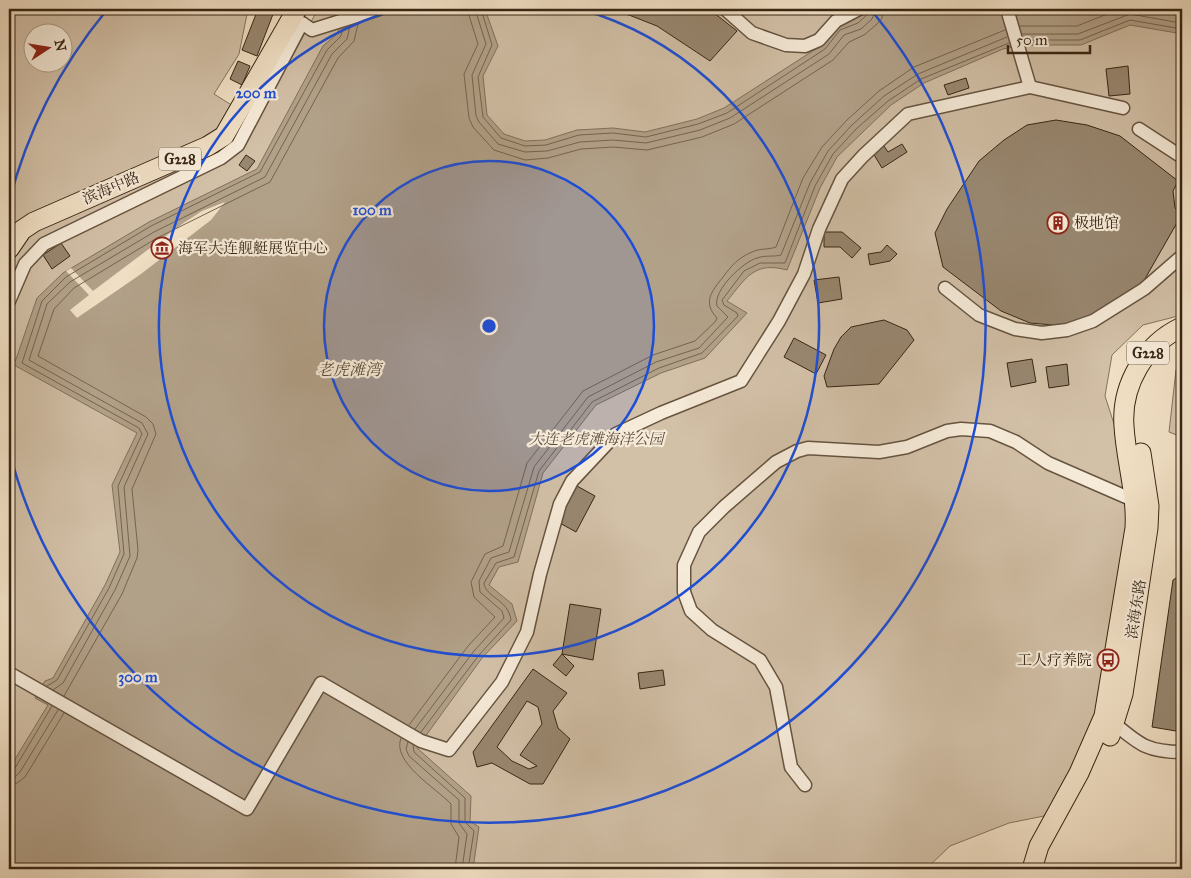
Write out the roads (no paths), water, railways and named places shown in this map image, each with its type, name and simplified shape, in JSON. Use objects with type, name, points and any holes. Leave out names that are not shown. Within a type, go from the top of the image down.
[{"type":"highway","name":"滨海中路","points":[[9,249],[22,230],[34,222],[208,146],[224,136],[297,9]]},
{"type":"highway","name":"滨海东路","points":[[1032,869],[1039,846],[1122,694],[1148,528],[1142,503],[1128,391],[1136,370],[1148,352],[1160,340],[1182,327]]},
{"type":"highway","name":"滨海东路","points":[[1039,869],[1089,780],[1109,720]]},
{"type":"street","points":[[9,301],[25,264],[44,244],[221,158],[238,145],[302,23],[312,30],[379,9]]},
{"type":"street","points":[[725,9],[752,33],[786,45],[805,46],[819,40],[836,21],[859,9]]},
{"type":"street","points":[[1007,9],[1017,49],[1030,87]]},
{"type":"street","points":[[9,673],[247,809],[322,683],[421,741],[449,750],[502,682],[527,632],[540,574],[560,504],[572,481],[616,434],[661,413],[741,381],[779,321],[804,274],[819,229],[842,179],[863,156],[908,114],[1030,87],[1123,108]]},
{"type":"street","points":[[1139,129],[1182,157]]},
{"type":"street","points":[[945,288],[979,315],[1015,329],[1042,333],[1067,330],[1093,321],[1144,289],[1182,256]]},
{"type":"street","points":[[805,785],[791,767],[776,687],[760,660],[707,625],[691,611],[684,592],[684,565],[699,532],[724,507],[776,462],[797,451],[820,448],[864,453],[886,452],[907,447],[947,431],[961,429],[990,431],[1003,435],[1048,463],[1142,503]]},
{"type":"street","points":[[1109,720],[1143,746],[1152,750],[1182,752]]},
{"type":"water","name":"老虎滩湾","points":[[343,9],[485,9],[498,46],[483,76],[487,115],[504,134],[525,141],[545,140],[577,130],[613,128],[645,132],[697,119],[724,108],[822,45],[837,26],[855,19],[867,9],[1182,9],[1182,31],[1177,33],[1130,25],[1081,45],[1022,45],[1003,49],[924,83],[891,105],[837,157],[820,188],[787,270],[766,268],[759,270],[746,279],[727,301],[747,313],[705,358],[661,373],[596,405],[543,473],[518,562],[499,567],[489,585],[512,604],[517,621],[482,658],[417,748],[471,796],[470,821],[479,827],[473,869],[9,869],[9,769],[48,705],[35,698],[45,681],[53,678],[105,585],[120,552],[112,485],[137,433],[14,365],[37,298],[63,273],[149,222],[257,169],[323,46],[338,33],[339,17]]},
{"type":"place","name":"极地馆","points":[[1058,223]]},
{"type":"place","name":"海军大连舰艇展览中心","points":[[162,248]]},
{"type":"place","name":"工人疗养院","points":[[1108,660]]},
{"type":"park label","name":"大连老虎滩海洋公园","points":[[596,439]]}]
